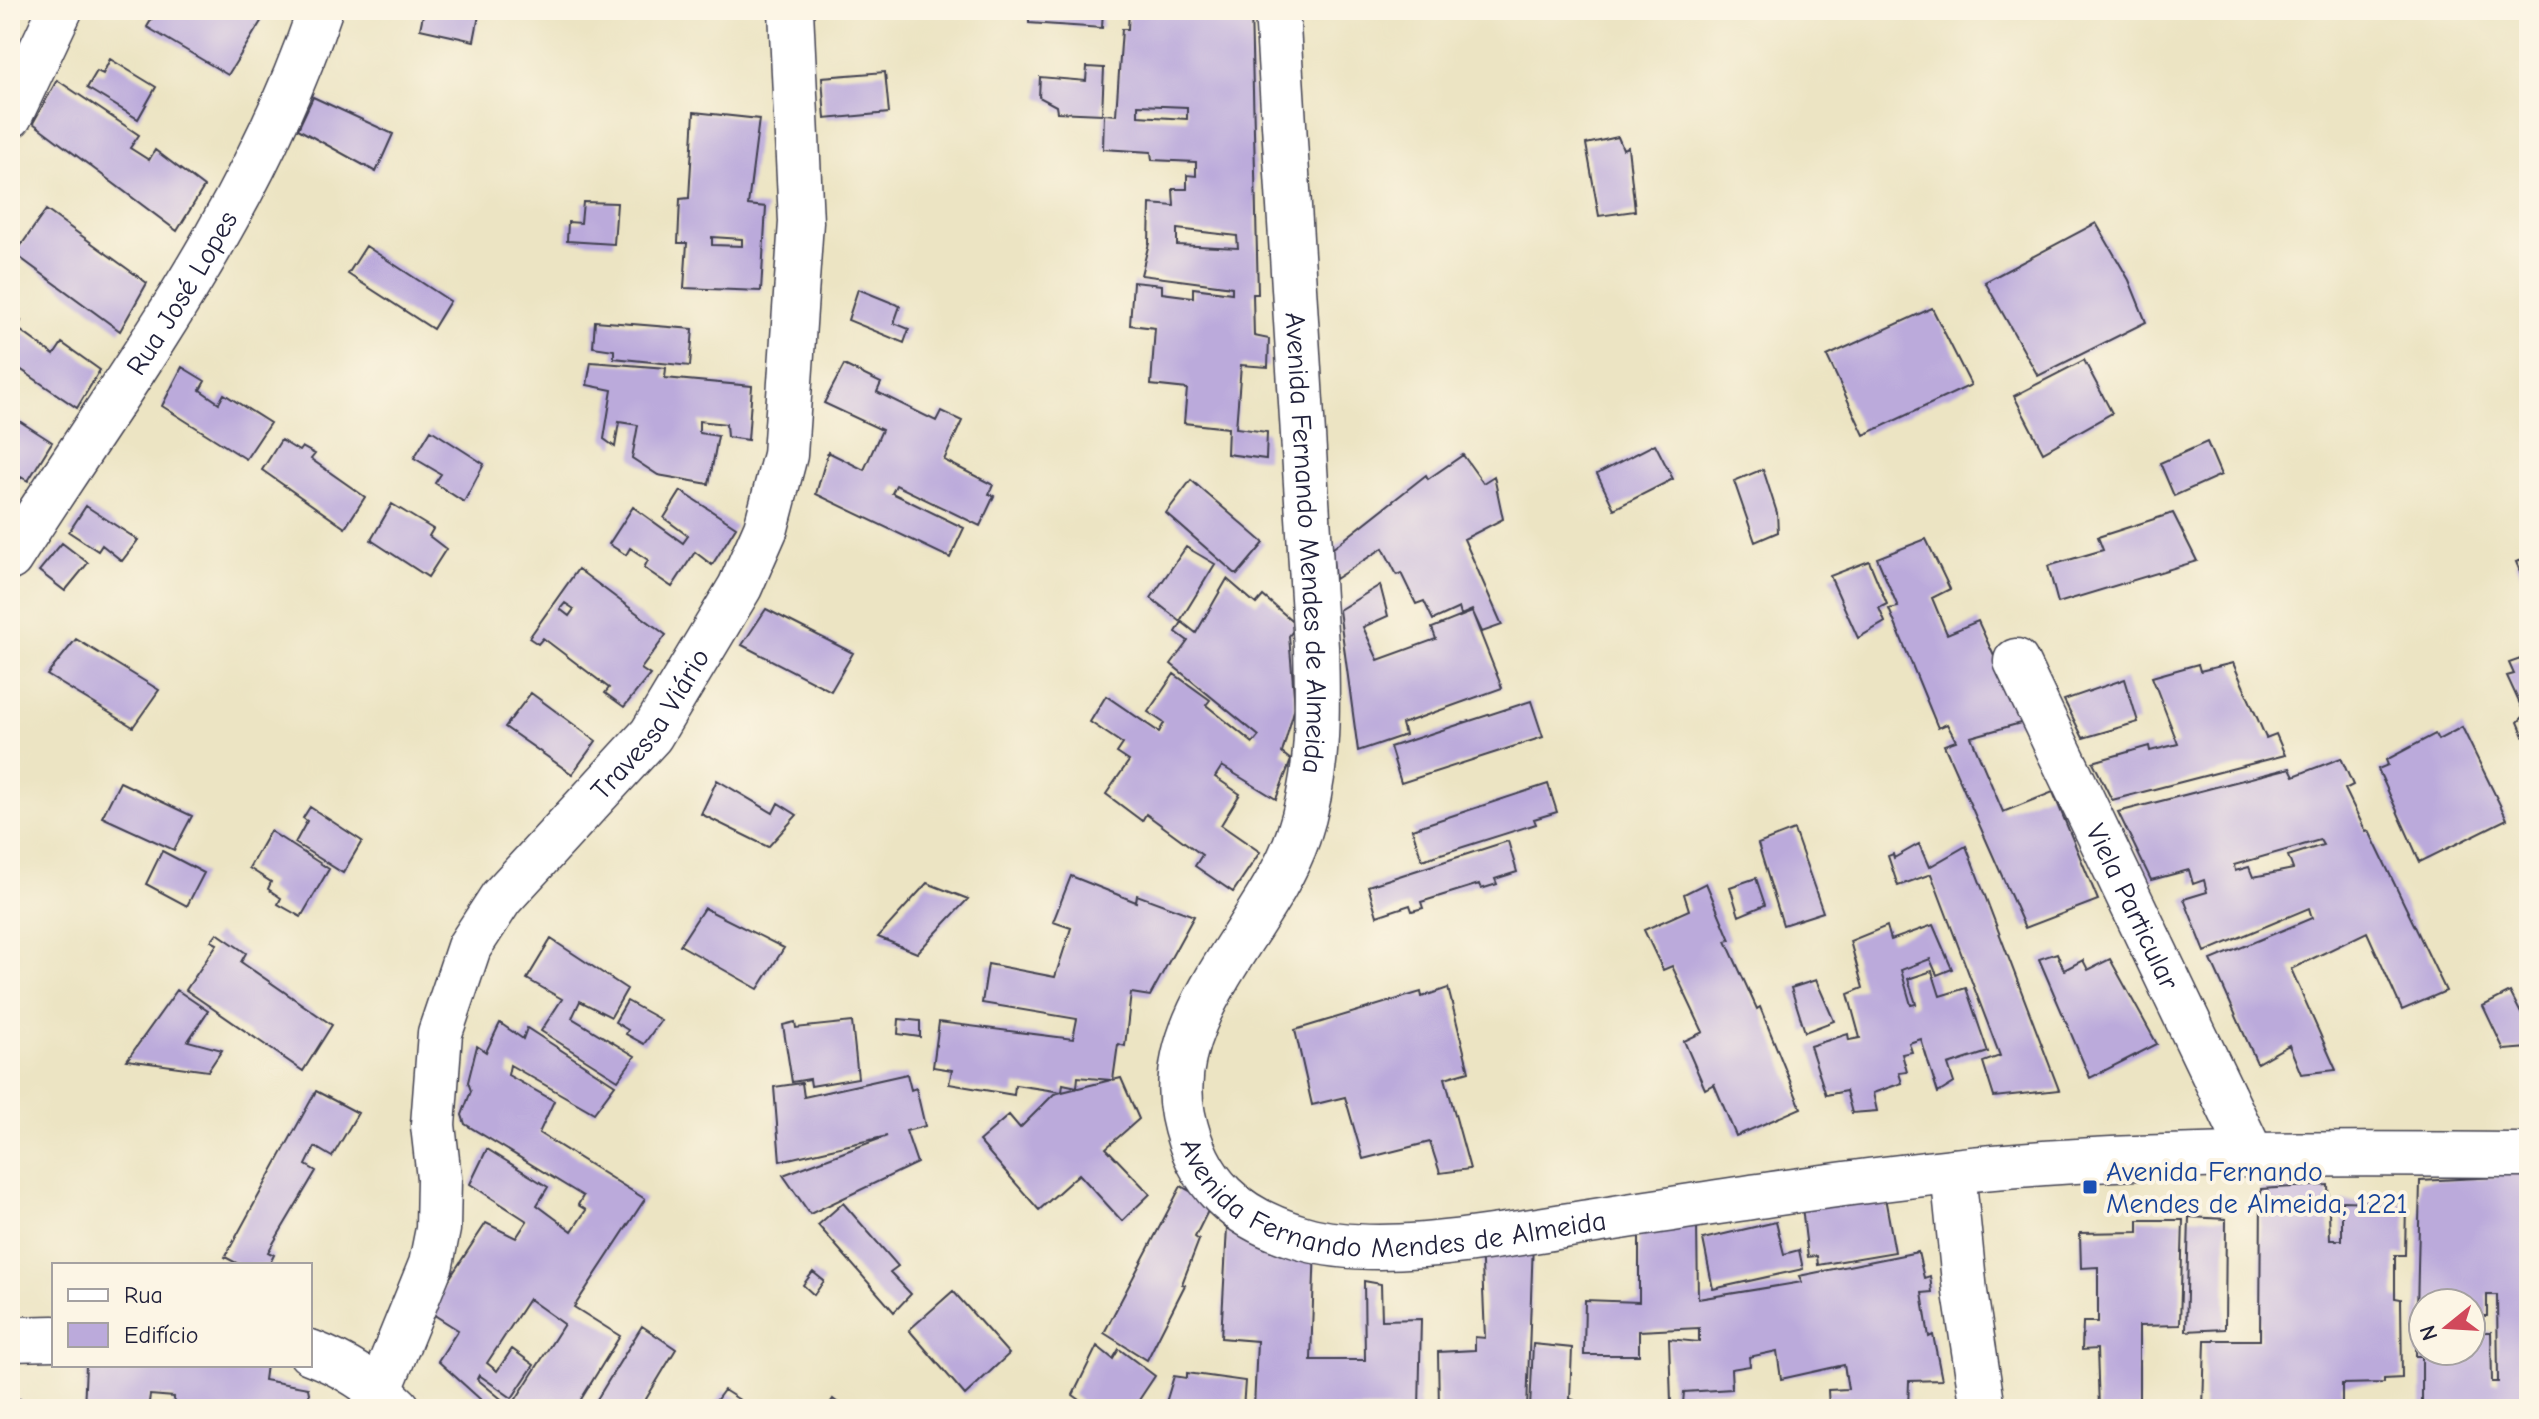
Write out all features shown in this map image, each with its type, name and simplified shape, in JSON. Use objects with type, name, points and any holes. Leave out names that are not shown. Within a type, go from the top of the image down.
[{"type":"street","points":[[10,116],[60,10]]},
{"type":"street","name":"Rua José Lopes","points":[[10,558],[215,244],[295,83],[320,10]]},
{"type":"street","name":"Travessa Viário","points":[[383,1403],[418,1301],[438,1229],[434,1077],[440,1033],[469,947],[501,898],[651,735],[740,587],[766,528],[785,455],[801,222],[791,10]]},
{"type":"street","name":"Avenida Fernando Mendes de Almeida","points":[[1277,10],[1316,647],[1318,735],[1312,788],[1296,841],[1272,892],[1200,1010],[1185,1050],[1179,1083],[1189,1142],[1202,1173],[1218,1193],[1261,1221],[1304,1239],[1354,1246],[1425,1243],[1520,1232],[1953,1171],[2251,1153],[2529,1155]]},
{"type":"street","name":"Viela Particular","points":[[2016,661],[2251,1153]]},
{"type":"street","points":[[1953,1171],[1965,1292],[1983,1409]]},
{"type":"street","points":[[10,1339],[52,1338]]},
{"type":"street","points":[[312,1353],[383,1403]]},
{"type":"building","points":[[157,10],[268,10],[228,75],[147,27]]},
{"type":"building","points":[[424,10],[480,10],[474,41],[420,29]]},
{"type":"building","points":[[1029,10],[1103,10],[1102,28],[1029,23]]},
{"type":"building","points":[[1129,10],[1251,10],[1258,294],[1253,294],[1254,336],[1269,339],[1268,367],[1241,365],[1236,428],[1267,432],[1266,459],[1227,454],[1228,428],[1184,423],[1187,389],[1151,385],[1155,328],[1130,325],[1133,282],[1162,285],[1162,293],[1193,297],[1193,288],[1232,293],[1232,287],[1141,275],[1149,243],[1150,204],[1174,206],[1173,189],[1187,189],[1187,175],[1196,176],[1196,162],[1152,160],[1151,152],[1103,149],[1104,114],[1116,115],[1122,29],[1128,29]],"holes":[[[1138,105],[1187,107],[1187,119],[1138,116]],[[1177,229],[1237,236],[1238,248],[1177,245]]]},
{"type":"building","points":[[110,59],[156,87],[138,119],[87,88],[97,71],[103,74]]},
{"type":"building","points":[[1087,67],[1104,68],[1102,114],[1057,112],[1056,106],[1039,97],[1040,77],[1086,81]]},
{"type":"building","points":[[885,72],[889,113],[825,119],[822,77]]},
{"type":"building","points":[[57,80],[139,135],[130,148],[149,160],[155,150],[204,187],[177,231],[33,123]]},
{"type":"building","points":[[313,97],[393,134],[376,172],[298,129]]},
{"type":"building","points":[[694,112],[759,119],[748,205],[766,207],[761,291],[684,288],[687,243],[678,243],[680,199],[689,198]],"holes":[[[712,237],[742,239],[742,246],[712,245]]]},
{"type":"building","points":[[1618,137],[1623,149],[1628,147],[1635,211],[1599,216],[1586,144]]},
{"type":"building","points":[[583,202],[617,203],[614,244],[567,241],[568,222],[581,223]]},
{"type":"building","points":[[46,210],[147,283],[120,331],[15,254]]},
{"type":"building","points":[[2096,223],[2129,280],[2146,322],[2038,376],[1985,282]]},
{"type":"building","points":[[366,246],[450,301],[433,329],[348,274]]},
{"type":"building","points":[[858,289],[900,306],[894,323],[909,329],[904,343],[848,320]]},
{"type":"building","points":[[1932,308],[1971,385],[1864,435],[1827,356]]},
{"type":"building","points":[[10,313],[21,321],[17,328],[54,355],[62,343],[100,370],[77,408],[10,362]]},
{"type":"building","points":[[595,321],[693,329],[690,366],[614,358],[614,350],[593,347]]},
{"type":"building","points":[[2084,360],[2112,413],[2043,452],[2014,396]]},
{"type":"building","points":[[591,362],[666,368],[665,378],[752,386],[748,440],[727,437],[726,424],[699,421],[699,433],[718,436],[709,484],[658,475],[632,458],[638,425],[619,422],[615,447],[604,439],[612,390],[587,385]]},
{"type":"building","points":[[844,365],[881,383],[877,392],[936,421],[941,411],[962,421],[944,460],[993,485],[989,494],[994,496],[980,526],[896,485],[892,493],[964,528],[950,558],[816,494],[828,452],[864,470],[882,430],[824,403]]},
{"type":"building","points":[[182,367],[205,381],[200,390],[219,403],[224,394],[270,423],[246,459],[162,406]]},
{"type":"building","points":[[10,415],[52,442],[28,481],[21,477],[10,493]]},
{"type":"building","points":[[431,430],[484,464],[464,502],[435,483],[441,474],[414,458]]},
{"type":"building","points":[[281,440],[299,451],[302,447],[315,454],[311,459],[365,497],[345,528],[262,470]]},
{"type":"building","points":[[2207,442],[2221,475],[2174,496],[2160,463]]},
{"type":"building","points":[[1655,444],[1673,479],[1614,509],[1597,474]]},
{"type":"building","points":[[1463,455],[1483,483],[1494,476],[1503,519],[1464,539],[1502,625],[1482,632],[1472,610],[1461,615],[1459,608],[1433,620],[1424,601],[1416,604],[1401,573],[1397,575],[1383,548],[1335,579],[1332,549],[1426,475],[1428,479]]},
{"type":"building","points":[[1763,469],[1777,513],[1778,532],[1755,542],[1734,481]]},
{"type":"building","points":[[1191,480],[1264,543],[1237,575],[1166,513]]},
{"type":"building","points":[[681,491],[736,527],[712,565],[695,552],[672,587],[644,568],[648,560],[630,548],[626,555],[609,544],[633,507],[683,543],[688,536],[664,518]]},
{"type":"building","points":[[392,504],[433,529],[429,536],[446,549],[428,577],[371,540]]},
{"type":"building","points":[[86,506],[138,540],[122,561],[102,545],[98,551],[69,532]]},
{"type":"building","points":[[2173,513],[2197,561],[2058,603],[2048,566],[2103,550],[2098,537]]},
{"type":"building","points":[[1926,539],[1950,589],[1932,598],[1947,634],[1978,621],[2024,722],[1971,737],[2003,812],[2053,792],[2098,900],[2025,928],[1944,745],[1956,741],[1947,724],[1938,728],[1889,609],[1898,607],[1877,558]]},
{"type":"building","points":[[62,543],[88,563],[65,591],[39,571]]},
{"type":"building","points":[[1186,547],[1215,564],[1180,621],[1151,598]]},
{"type":"building","points":[[2529,558],[2529,593],[2516,562]]},
{"type":"building","points":[[1869,561],[1887,604],[1879,608],[1885,622],[1858,638],[1830,576]]},
{"type":"building","points":[[578,569],[666,635],[641,669],[650,675],[624,707],[605,693],[609,688],[543,638],[538,644],[529,638]],"holes":[[[565,603],[574,609],[569,616],[560,609]]]},
{"type":"building","points":[[1227,579],[1256,604],[1263,596],[1297,625],[1289,636],[1295,707],[1282,753],[1291,760],[1276,799],[1222,766],[1215,777],[1240,794],[1221,825],[1260,852],[1233,892],[1195,866],[1202,855],[1146,814],[1142,821],[1106,794],[1129,761],[1117,753],[1123,744],[1090,722],[1106,696],[1159,732],[1164,723],[1148,712],[1174,674],[1210,700],[1206,705],[1253,743],[1259,736],[1171,664],[1188,641],[1176,632],[1182,622],[1196,633]]},
{"type":"building","points":[[1380,585],[1388,616],[1363,627],[1378,660],[1436,639],[1432,628],[1472,612],[1502,688],[1402,724],[1405,735],[1358,751],[1339,610]]},
{"type":"building","points":[[766,609],[853,653],[831,691],[742,645]]},
{"type":"building","points":[[76,639],[159,690],[133,727],[47,675]]},
{"type":"building","points":[[2529,656],[2529,748],[2518,722],[2525,715],[2507,676],[2514,674],[2509,663]]},
{"type":"building","points":[[2233,663],[2266,738],[2276,734],[2285,755],[2112,800],[2093,762],[2149,746],[2150,751],[2178,744],[2152,677],[2198,664],[2200,671]]},
{"type":"building","points":[[2125,679],[2138,722],[2083,738],[2064,700]]},
{"type":"building","points":[[531,693],[596,741],[572,774],[505,727]]},
{"type":"building","points":[[1531,701],[1543,737],[1401,783],[1390,747]]},
{"type":"building","points":[[2462,727],[2507,819],[2420,862],[2378,769],[2388,765],[2386,760],[2435,734],[2438,740]]},
{"type":"building","points":[[2341,758],[2353,785],[2345,789],[2366,832],[2369,831],[2446,991],[2402,1010],[2367,932],[2291,969],[2336,1070],[2301,1074],[2289,1045],[2257,1063],[2211,960],[2312,918],[2309,908],[2205,952],[2184,899],[2207,892],[2204,880],[2193,884],[2189,870],[2151,880],[2118,812],[2290,768],[2294,776]],"holes":[[[2320,840],[2323,845],[2288,856],[2293,869],[2253,877],[2249,867],[2235,871],[2234,865]]]},
{"type":"building","points":[[717,780],[773,813],[778,803],[797,815],[768,847],[701,814]]},
{"type":"building","points":[[120,782],[192,816],[174,850],[102,817]]},
{"type":"building","points":[[1548,784],[1557,812],[1534,819],[1536,824],[1422,860],[1412,829]]},
{"type":"building","points":[[310,807],[362,841],[343,873],[295,843],[307,821],[303,818]]},
{"type":"building","points":[[1794,830],[1823,912],[1783,925],[1758,844]]},
{"type":"building","points":[[270,831],[329,869],[301,917],[278,904],[281,898],[268,889],[271,882],[249,868]]},
{"type":"building","points":[[1508,841],[1517,872],[1495,879],[1497,884],[1481,889],[1479,884],[1421,902],[1423,908],[1412,911],[1410,905],[1377,916],[1368,886]]},
{"type":"building","points":[[1919,844],[1929,867],[1966,846],[2059,1090],[1994,1097],[1983,1062],[2000,1056],[1931,874],[1898,886],[1888,856],[1893,854],[1894,858]]},
{"type":"building","points":[[162,851],[204,873],[187,906],[146,884]]},
{"type":"building","points":[[1071,876],[1136,902],[1137,895],[1194,916],[1150,996],[1131,993],[1125,1046],[1118,1044],[1113,1080],[1121,1078],[1139,1119],[1106,1148],[1150,1194],[1122,1221],[1079,1174],[1039,1210],[979,1141],[1009,1115],[1020,1128],[1054,1094],[1111,1080],[1078,1077],[1077,1087],[1063,1084],[1062,1092],[1015,1085],[1014,1095],[949,1084],[952,1070],[933,1067],[939,1022],[1073,1039],[1077,1019],[982,1003],[988,964],[1055,977],[1071,928],[1053,922]]},
{"type":"building","points":[[1756,878],[1765,905],[1739,916],[1730,887]]},
{"type":"building","points":[[927,883],[968,899],[917,953],[878,937]]},
{"type":"building","points":[[1706,883],[1730,940],[1726,941],[1757,1009],[1760,1007],[1801,1108],[1736,1136],[1714,1084],[1705,1089],[1684,1041],[1703,1032],[1672,966],[1663,970],[1644,930],[1689,910],[1684,894]]},
{"type":"building","points":[[704,908],[784,948],[758,989],[680,945]]},
{"type":"building","points":[[1933,925],[1952,969],[1937,975],[1930,959],[1901,970],[1911,1005],[1916,1004],[1908,979],[1932,971],[1940,996],[1966,988],[1988,1052],[1948,1065],[1954,1083],[1938,1093],[1921,1039],[1909,1043],[1912,1052],[1902,1054],[1907,1072],[1899,1073],[1902,1083],[1873,1093],[1877,1111],[1852,1113],[1846,1091],[1826,1095],[1810,1046],[1848,1034],[1849,1040],[1860,1038],[1848,994],[1863,988],[1850,941],[1887,926],[1891,940]]},
{"type":"building","points":[[217,933],[246,953],[241,962],[332,1025],[303,1071],[186,990],[217,944],[211,941]]},
{"type":"building","points":[[551,939],[627,989],[611,1017],[580,1001],[572,1018],[635,1056],[618,1080],[541,1031],[562,999],[527,979]]},
{"type":"building","points":[[2057,953],[2064,970],[2083,960],[2088,970],[2110,959],[2157,1044],[2090,1078],[2039,959]]},
{"type":"building","points":[[1816,980],[1834,1021],[1805,1032],[1791,988]]},
{"type":"building","points":[[1448,988],[1469,1071],[1445,1078],[1470,1169],[1440,1173],[1430,1142],[1363,1159],[1345,1097],[1312,1105],[1295,1030],[1421,992],[1422,997]]},
{"type":"building","points":[[177,990],[208,1011],[188,1041],[222,1050],[208,1071],[127,1060]]},
{"type":"building","points":[[2510,992],[2529,1029],[2529,1048],[2504,1050],[2483,1006]]},
{"type":"building","points":[[627,1001],[661,1020],[644,1044],[626,1034],[628,1030],[615,1022]]},
{"type":"building","points":[[899,1019],[920,1021],[920,1037],[898,1034]]},
{"type":"building","points":[[795,1022],[796,1028],[852,1022],[858,1078],[811,1086],[810,1079],[792,1082],[783,1025]]},
{"type":"building","points":[[500,1023],[523,1039],[527,1028],[615,1085],[594,1113],[510,1065],[508,1075],[554,1101],[539,1133],[645,1199],[574,1307],[620,1336],[575,1409],[491,1409],[438,1361],[458,1330],[428,1311],[486,1223],[516,1238],[527,1221],[470,1184],[487,1149],[548,1187],[537,1205],[572,1231],[586,1210],[578,1205],[583,1196],[465,1124],[462,1115],[471,1091],[468,1082],[477,1046],[486,1052]],"holes":[[[529,1299],[564,1324],[511,1407],[477,1379],[479,1375],[512,1398],[534,1365],[512,1349],[497,1371],[487,1363]]]},
{"type":"building","points":[[907,1074],[911,1090],[916,1088],[925,1126],[906,1131],[917,1163],[810,1214],[783,1175],[887,1136],[780,1161],[774,1087],[802,1083],[804,1097]]},
{"type":"building","points":[[316,1091],[358,1113],[332,1157],[315,1147],[306,1165],[316,1171],[268,1252],[274,1255],[270,1263],[236,1263],[225,1257]]},
{"type":"building","points":[[2498,1164],[2529,1165],[2529,1409],[2422,1409],[2422,1367],[2487,1367],[2487,1332],[2491,1332],[2492,1382],[2498,1382],[2497,1295],[2487,1295],[2487,1287],[2418,1287],[2420,1181],[2497,1177]]},
{"type":"building","points":[[2328,1185],[2330,1240],[2342,1240],[2342,1201],[2406,1203],[2405,1255],[2395,1255],[2395,1298],[2401,1299],[2402,1378],[2384,1379],[2384,1383],[2342,1384],[2342,1409],[2203,1409],[2205,1340],[2260,1340],[2261,1189]]},
{"type":"building","points":[[1181,1186],[1212,1203],[1195,1237],[1199,1240],[1182,1284],[1185,1285],[1147,1360],[1104,1333]]},
{"type":"building","points":[[1884,1192],[1895,1252],[1818,1265],[1817,1256],[1808,1257],[1802,1207]]},
{"type":"building","points":[[843,1203],[898,1266],[890,1272],[911,1294],[894,1312],[818,1225]]},
{"type":"building","points":[[1228,1209],[1315,1245],[1311,1360],[1365,1360],[1364,1281],[1381,1284],[1382,1320],[1421,1319],[1419,1409],[1254,1409],[1257,1341],[1221,1338]]},
{"type":"building","points":[[2189,1217],[2226,1219],[2225,1329],[2186,1331]]},
{"type":"building","points":[[2138,1220],[2183,1220],[2180,1325],[2139,1326],[2139,1409],[2099,1409],[2097,1349],[2082,1350],[2083,1322],[2098,1322],[2098,1267],[2081,1268],[2080,1233],[2138,1232]]},
{"type":"building","points":[[1776,1222],[1784,1254],[1799,1250],[1803,1269],[1713,1289],[1703,1239]]},
{"type":"building","points":[[1697,1225],[1698,1299],[1802,1282],[1799,1276],[1918,1252],[1924,1278],[1930,1276],[1932,1292],[1922,1293],[1929,1337],[1933,1335],[1942,1380],[1909,1381],[1908,1409],[1829,1409],[1828,1390],[1848,1389],[1844,1365],[1781,1379],[1777,1351],[1749,1357],[1750,1366],[1731,1369],[1732,1389],[1684,1392],[1683,1404],[1671,1403],[1669,1339],[1699,1342],[1699,1328],[1639,1331],[1639,1355],[1584,1355],[1585,1300],[1639,1302],[1639,1228]]},
{"type":"building","points":[[1481,1240],[1533,1242],[1527,1409],[1439,1409],[1438,1352],[1475,1350],[1475,1337],[1485,1338]]},
{"type":"building","points":[[813,1272],[824,1281],[814,1295],[803,1285]]},
{"type":"building","points":[[953,1291],[1009,1354],[965,1395],[909,1330]]},
{"type":"building","points":[[642,1326],[676,1349],[640,1409],[591,1409]]},
{"type":"building","points":[[1533,1344],[1572,1348],[1570,1399],[1574,1400],[1573,1409],[1530,1409]]},
{"type":"building","points":[[1097,1346],[1113,1359],[1119,1349],[1155,1376],[1133,1409],[1093,1409],[1073,1395]]},
{"type":"building","points":[[86,1367],[266,1367],[264,1380],[308,1388],[312,1409],[173,1409],[174,1397],[150,1395],[148,1409],[84,1409]]},
{"type":"building","points":[[1187,1373],[1245,1381],[1243,1409],[1164,1409],[1174,1376],[1187,1378]]},
{"type":"building","points":[[724,1390],[754,1409],[710,1409]]},
{"type":"building","points":[[10,1399],[20,1399],[21,1409],[10,1409]]},
{"type":"building","points":[[833,1399],[846,1409],[826,1409]]},
{"type":"building","points":[[1614,1402],[1640,1403],[1640,1409],[1614,1409]]},
{"type":"place","name":"Avenida Fernando Mendes de Almeida, 1221","points":[[2090,1187]]}]
